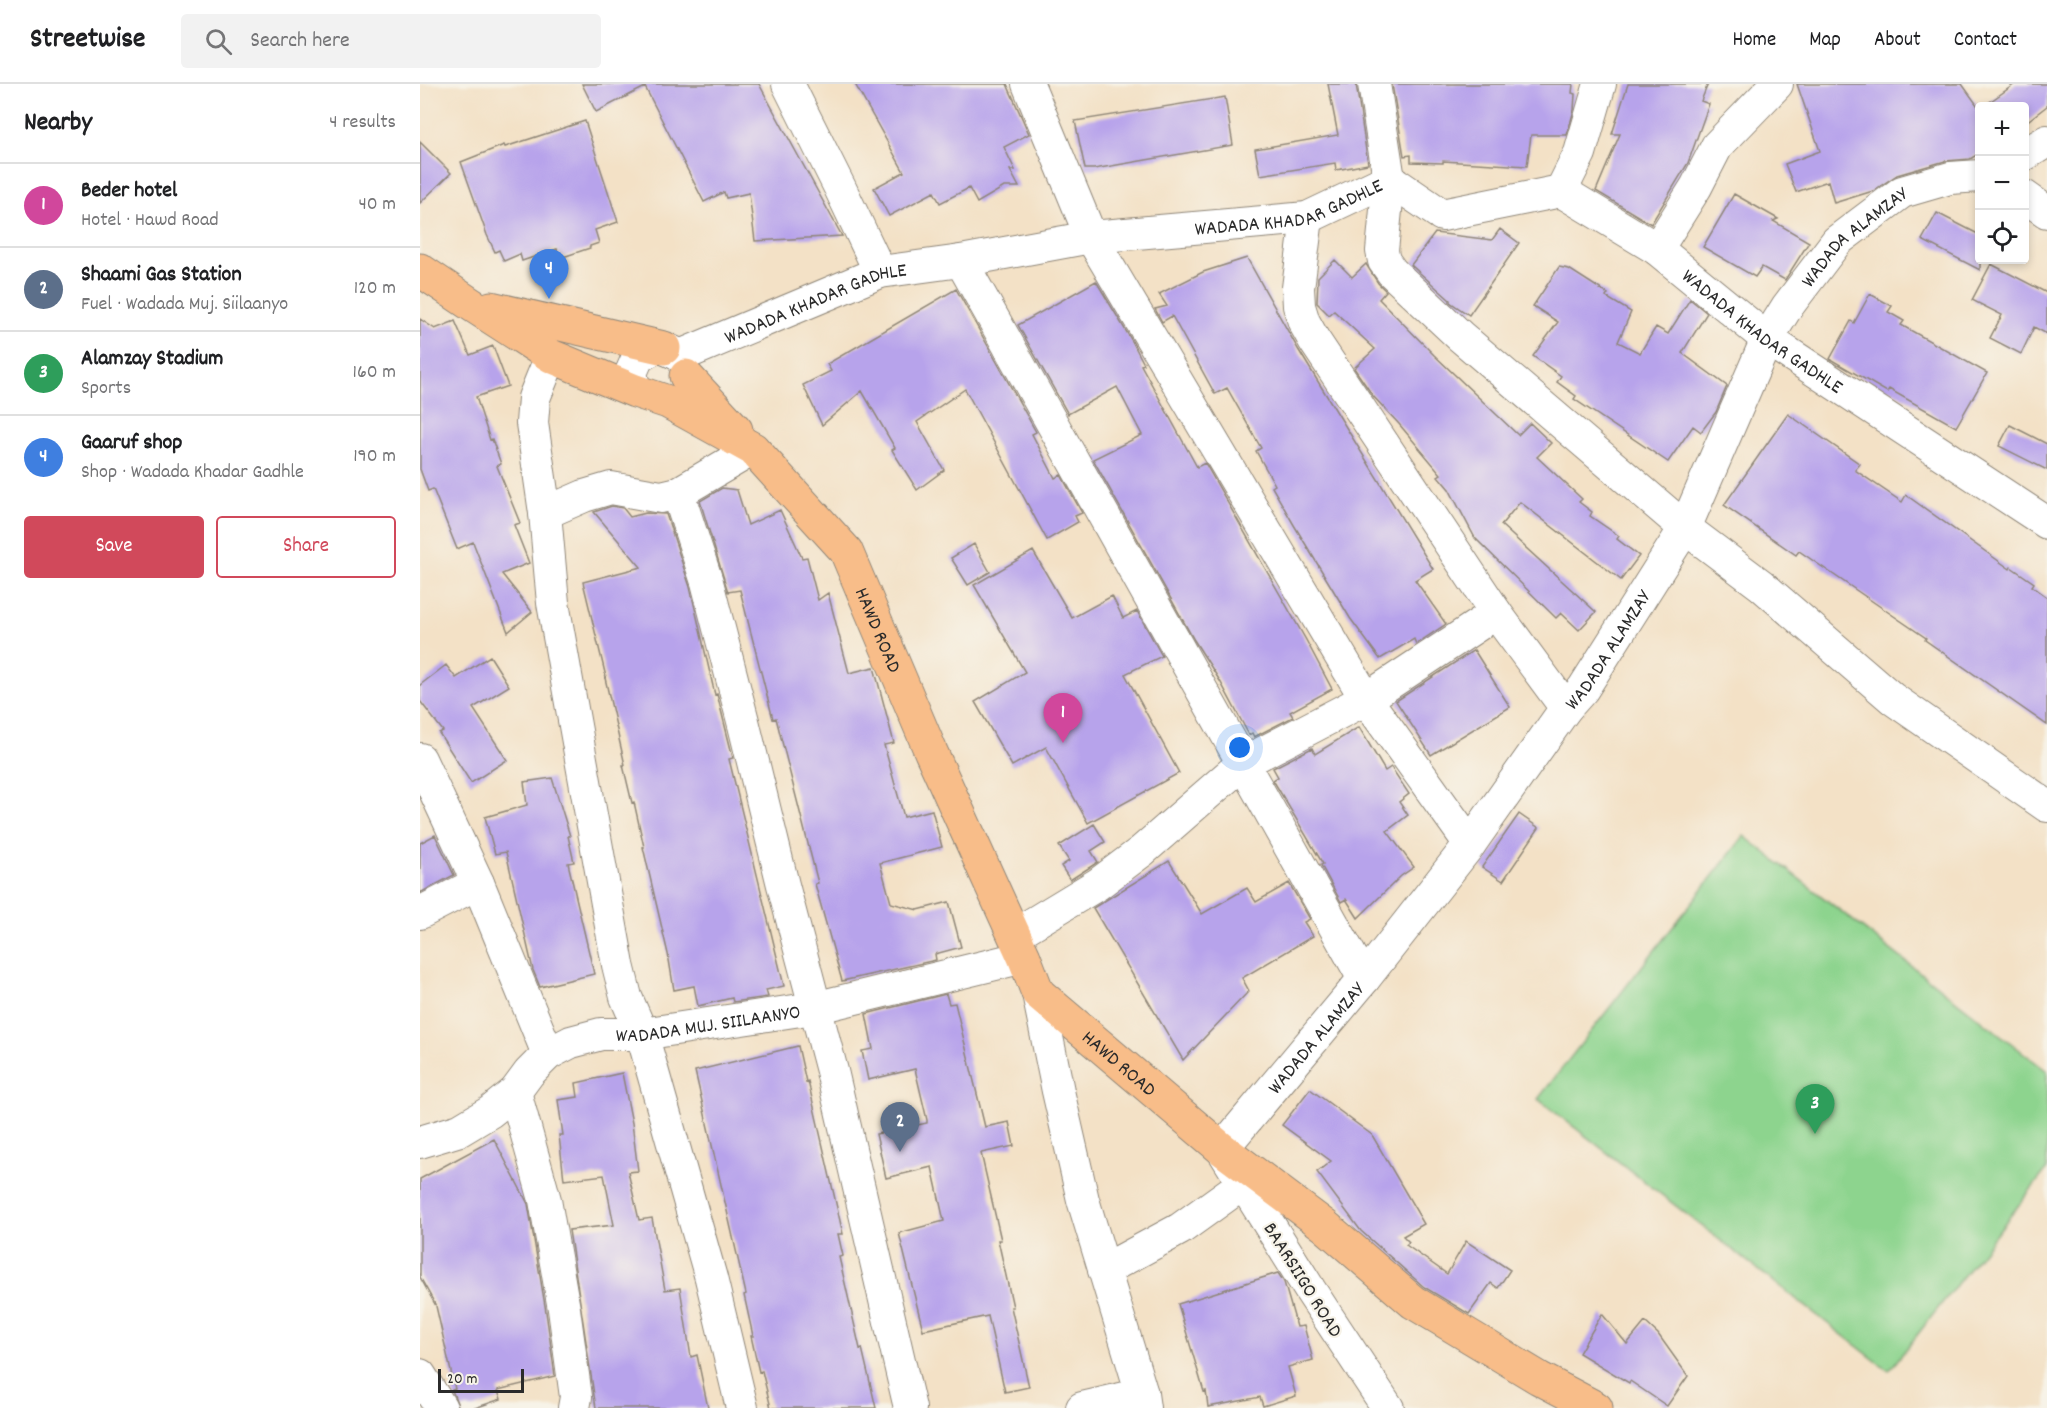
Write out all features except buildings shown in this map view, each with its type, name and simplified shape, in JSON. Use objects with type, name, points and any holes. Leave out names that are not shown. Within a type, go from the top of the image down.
[{"type":"main road","points":[[420,270],[550,356],[668,402],[753,449]]},
{"type":"main road","points":[[469,303],[677,360]]},
{"type":"main road","name":"HAWD ROAD","points":[[677,360],[753,449],[846,551],[931,752],[1038,993],[1222,1149],[1325,1226],[1413,1302],[1539,1378],[1596,1408]]},
{"type":"street","points":[[788,84],[880,272]]},
{"type":"street","points":[[1028,84],[1091,237],[1366,699],[1470,844]]},
{"type":"street","points":[[1374,84],[1389,179],[1382,251],[1384,261],[1392,272],[1460,336],[1685,528],[1761,585],[1893,699],[2047,806]]},
{"type":"street","points":[[1561,191],[1580,153],[1600,84]]},
{"type":"street","points":[[1657,249],[1696,187],[1717,146],[1777,84]]},
{"type":"street","points":[[2029,153],[2047,141]]},
{"type":"street","name":"WADADA ALAMZAY","points":[[1222,1149],[1364,979],[1470,844],[1566,708],[1583,689],[1685,528],[1767,339],[1787,306],[1837,241],[1902,192],[1950,178],[1975,176]]},
{"type":"street","name":"WADADA KHADAR GADHLE","points":[[635,391],[631,374],[638,357],[654,348],[677,360],[880,272],[961,261],[1091,237],[1307,218],[1389,179],[1442,215],[1561,191],[1657,249],[1767,339],[2047,523]]},
{"type":"street","points":[[2029,199],[2047,212]]},
{"type":"street","points":[[1307,218],[1298,288],[1299,306],[1304,322],[1496,613],[1566,708]]},
{"type":"street","points":[[961,261],[1364,979]]},
{"type":"street","points":[[550,356],[534,398],[532,423],[545,513],[553,603],[618,965],[626,997],[642,1034],[711,1278],[742,1408]]},
{"type":"street","points":[[668,402],[684,391],[677,360]]},
{"type":"street","points":[[545,513],[584,496],[611,488],[661,496],[678,493],[753,449]]},
{"type":"street","points":[[678,493],[710,593],[814,1008],[832,1071],[895,1352],[910,1408]]},
{"type":"street","name":"WADADA MUJ. SIILAANYO","points":[[420,1142],[460,1130],[490,1112],[515,1092],[548,1054],[571,1042],[601,1034],[642,1034],[814,1008],[1019,946],[1142,851],[1243,763],[1366,699],[1496,613]]},
{"type":"street","points":[[420,759],[478,883],[548,1054]]},
{"type":"street","points":[[420,913],[478,883]]},
{"type":"street","points":[[1038,993],[1083,1200],[1143,1401],[1082,1408]]},
{"type":"street","points":[[515,1092],[545,1200],[564,1309],[576,1397],[574,1408]]},
{"type":"street","name":"BAARSIIGO ROAD","points":[[1222,1149],[1310,1290],[1388,1408]]},
{"type":"street","points":[[1104,1270],[1180,1229],[1244,1183]]},
{"type":"street","points":[[420,1375],[441,1408]]},
{"type":"street","points":[[1539,1378],[1557,1408]]},
{"type":"green space","points":[[1744,836],[2047,1071],[2047,1169],[1889,1371],[1538,1099]]},
{"type":"place","name":"Gaaruf shop","points":[[549,299]]},
{"type":"place","name":"Beder hotel","points":[[1063,743]]},
{"type":"place","name":"Alamzay Stadium","points":[[1815,1134]]},
{"type":"place","name":"Shaami Gas Station","points":[[900,1152]]}]
